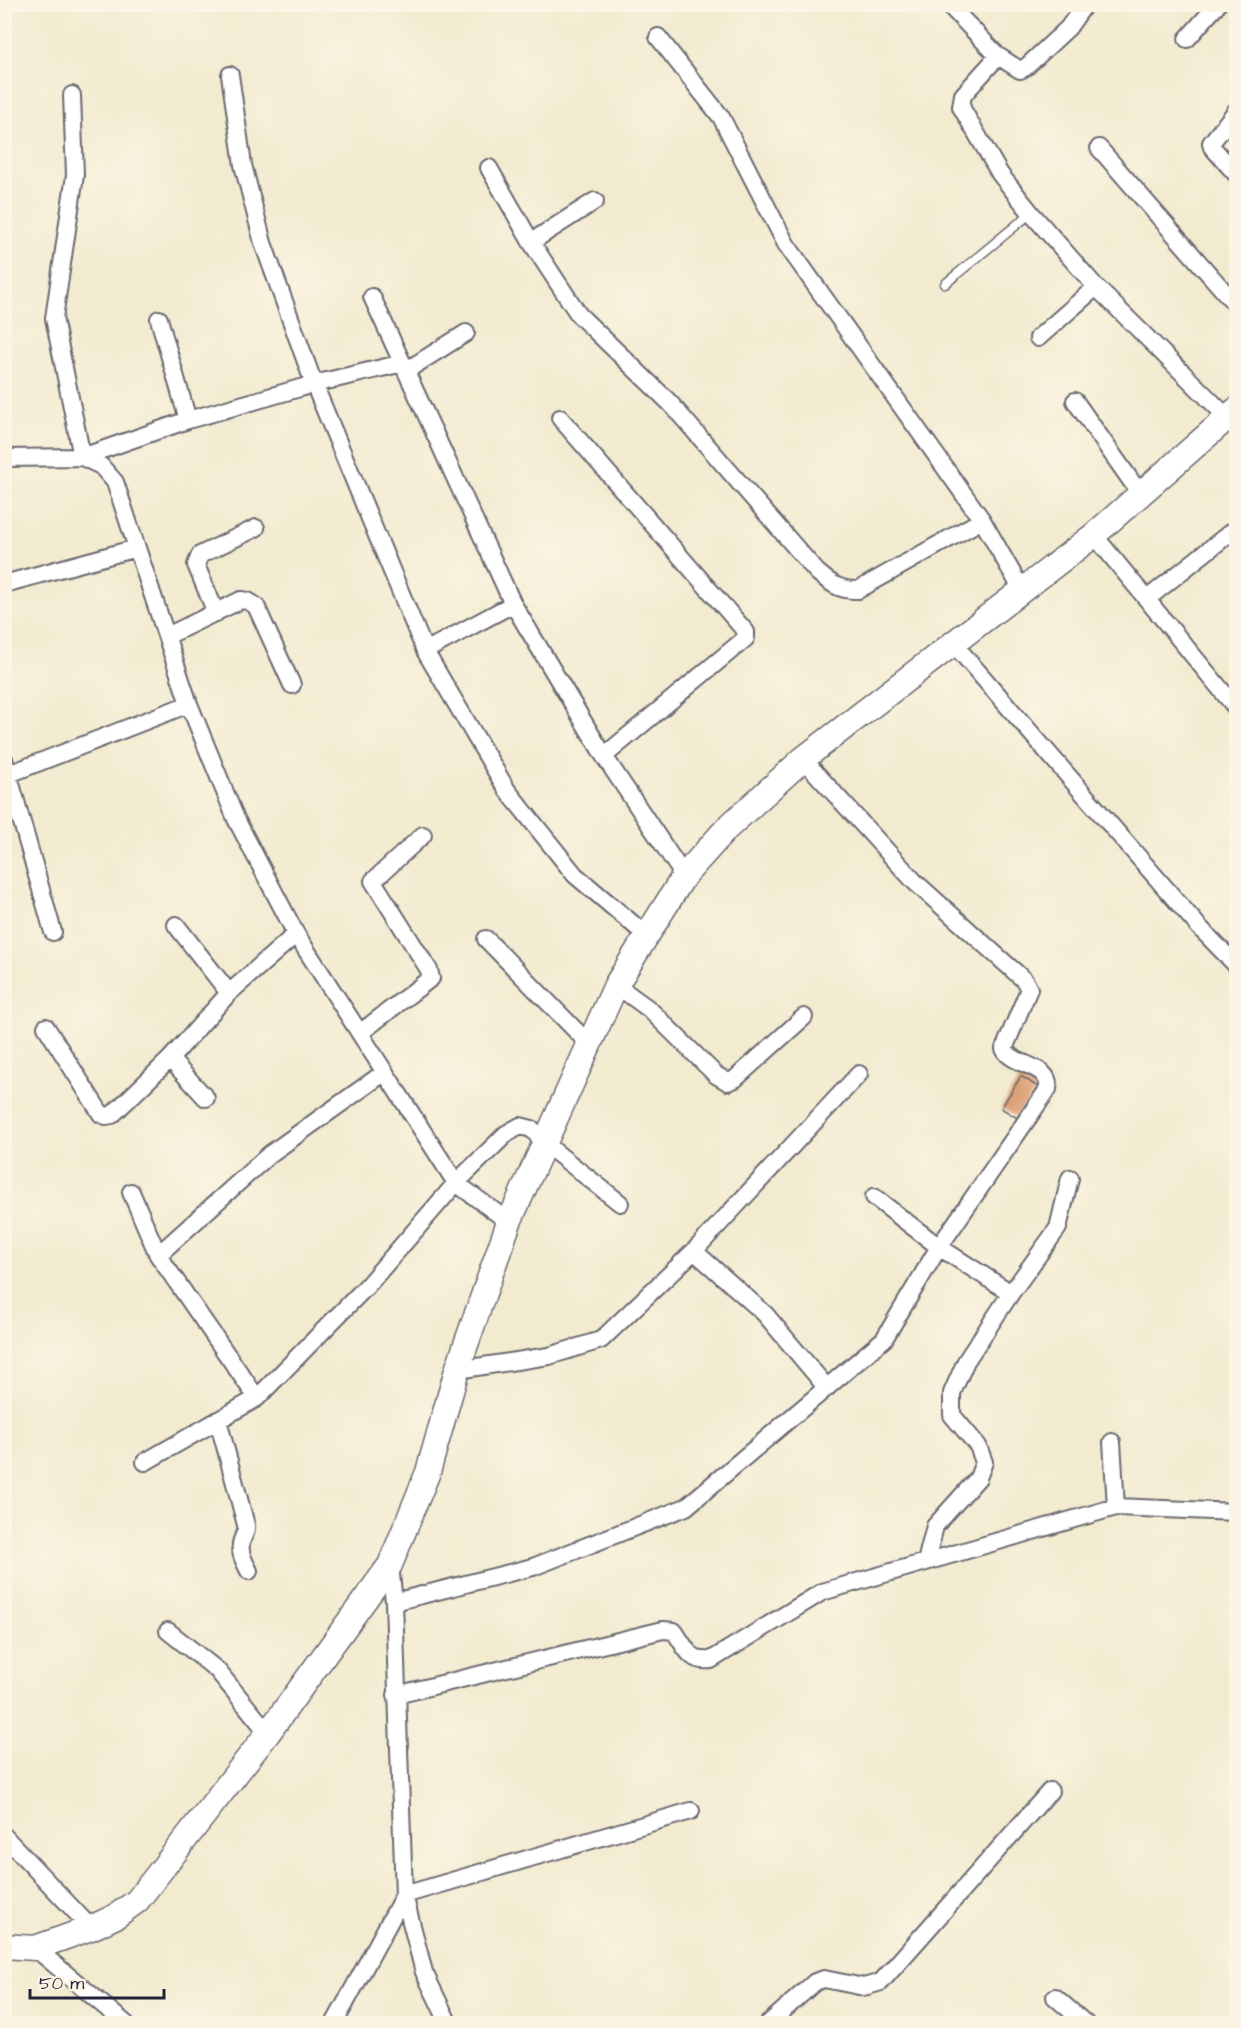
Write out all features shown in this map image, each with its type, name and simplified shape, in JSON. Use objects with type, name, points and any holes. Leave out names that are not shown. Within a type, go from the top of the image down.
[{"type":"main road","points":[[4,1946],[35,1948],[91,1928],[116,1916],[137,1901],[268,1734],[390,1566],[428,1472],[457,1370],[509,1222],[616,986],[684,876],[727,828],[803,759],[1094,535],[1234,418]]},
{"type":"street","points":[[948,4],[998,56],[1020,70],[1068,28],[1084,4]]},
{"type":"street","points":[[1186,39],[1218,4]]},
{"type":"street","points":[[658,37],[721,117],[786,244],[982,520],[1022,590]]},
{"type":"street","points":[[998,56],[963,95],[962,107],[1000,174],[1096,287],[1234,418]]},
{"type":"street","points":[[230,75],[243,165],[263,243],[314,384],[425,651],[507,790],[574,875],[646,935]]},
{"type":"street","points":[[72,95],[75,175],[54,318],[82,457]]},
{"type":"street","points":[[1236,111],[1211,142],[1212,147],[1236,174]]},
{"type":"street","points":[[1099,148],[1236,305]]},
{"type":"street","points":[[489,168],[531,242],[579,315],[670,403],[828,582],[845,591],[858,590],[982,520]]},
{"type":"street","points":[[531,242],[595,201]]},
{"type":"street","points":[[1038,338],[1096,287]]},
{"type":"street","points":[[372,297],[513,604],[604,756],[684,876]]},
{"type":"street","points":[[159,319],[188,420]]},
{"type":"street","points":[[4,458],[82,457],[188,420],[314,384],[405,367],[466,333]]},
{"type":"street","points":[[1075,401],[1141,495]]},
{"type":"street","points":[[560,418],[746,632],[746,638],[604,756]]},
{"type":"street","points":[[82,457],[101,466],[115,482],[189,704],[236,819],[296,934],[456,1183],[509,1222]]},
{"type":"street","points":[[216,613],[198,573],[196,565],[200,555],[256,528]]},
{"type":"street","points":[[1147,599],[1231,532]]},
{"type":"street","points":[[1094,535],[1236,708]]},
{"type":"street","points":[[4,584],[137,548]]},
{"type":"street","points":[[167,636],[241,600],[248,601],[256,606],[292,685]]},
{"type":"street","points":[[425,651],[513,604]]},
{"type":"street","points":[[953,644],[1199,927],[1236,965]]},
{"type":"street","points":[[53,932],[7,766],[189,704]]},
{"type":"street","points":[[394,1602],[533,1567],[686,1507],[884,1339],[939,1248],[1048,1089],[1049,1081],[1045,1074],[1007,1055],[1004,1049],[1029,989],[1024,980],[915,882],[803,759]]},
{"type":"street","points":[[360,1033],[431,978],[429,970],[373,881],[423,835]]},
{"type":"street","points":[[176,925],[229,993]]},
{"type":"street","points":[[46,1027],[101,1114],[112,1116],[170,1059],[229,993],[296,934]]},
{"type":"street","points":[[486,939],[589,1044]]},
{"type":"street","points":[[616,986],[649,1010],[716,1074],[728,1082],[735,1079],[804,1017]]},
{"type":"street","points":[[170,1059],[206,1098]]},
{"type":"street","points":[[158,1255],[270,1154],[385,1072]]},
{"type":"street","points":[[457,1370],[549,1356],[601,1341],[694,1251],[859,1074]]},
{"type":"street","points":[[145,1462],[257,1398],[366,1287],[456,1183],[506,1134],[520,1126],[532,1129],[544,1143],[620,1203]]},
{"type":"street","points":[[926,1562],[936,1526],[978,1478],[984,1462],[978,1446],[952,1415],[952,1393],[966,1361],[1058,1228],[1070,1178]]},
{"type":"street","points":[[131,1192],[158,1255],[257,1398]]},
{"type":"street","points":[[874,1197],[939,1248],[1011,1293]]},
{"type":"street","points":[[694,1251],[765,1314],[827,1388]]},
{"type":"street","points":[[218,1420],[246,1526],[240,1550],[249,1571]]},
{"type":"street","points":[[1112,1442],[1116,1507]]},
{"type":"street","points":[[396,1695],[663,1630],[674,1631],[693,1658],[700,1661],[711,1660],[822,1592],[1116,1507],[1236,1512]]},
{"type":"street","points":[[390,1566],[394,1602],[404,1895],[424,1972],[449,2024]]},
{"type":"street","points":[[168,1631],[217,1671],[268,1734]]},
{"type":"street","points":[[768,2024],[815,1982],[824,1979],[864,1987],[881,1982],[1050,1791]]},
{"type":"street","points":[[334,2024],[404,1895],[691,1811]]},
{"type":"street","points":[[4,1836],[91,1928]]},
{"type":"street","points":[[35,1948],[126,2024]]},
{"type":"street","points":[[1055,1997],[1086,2024]]},
{"type":"lane","points":[[945,284],[1031,213]]},
{"type":"building","points":[[1021,1076],[1038,1087],[1017,1118],[1001,1108]]}]
